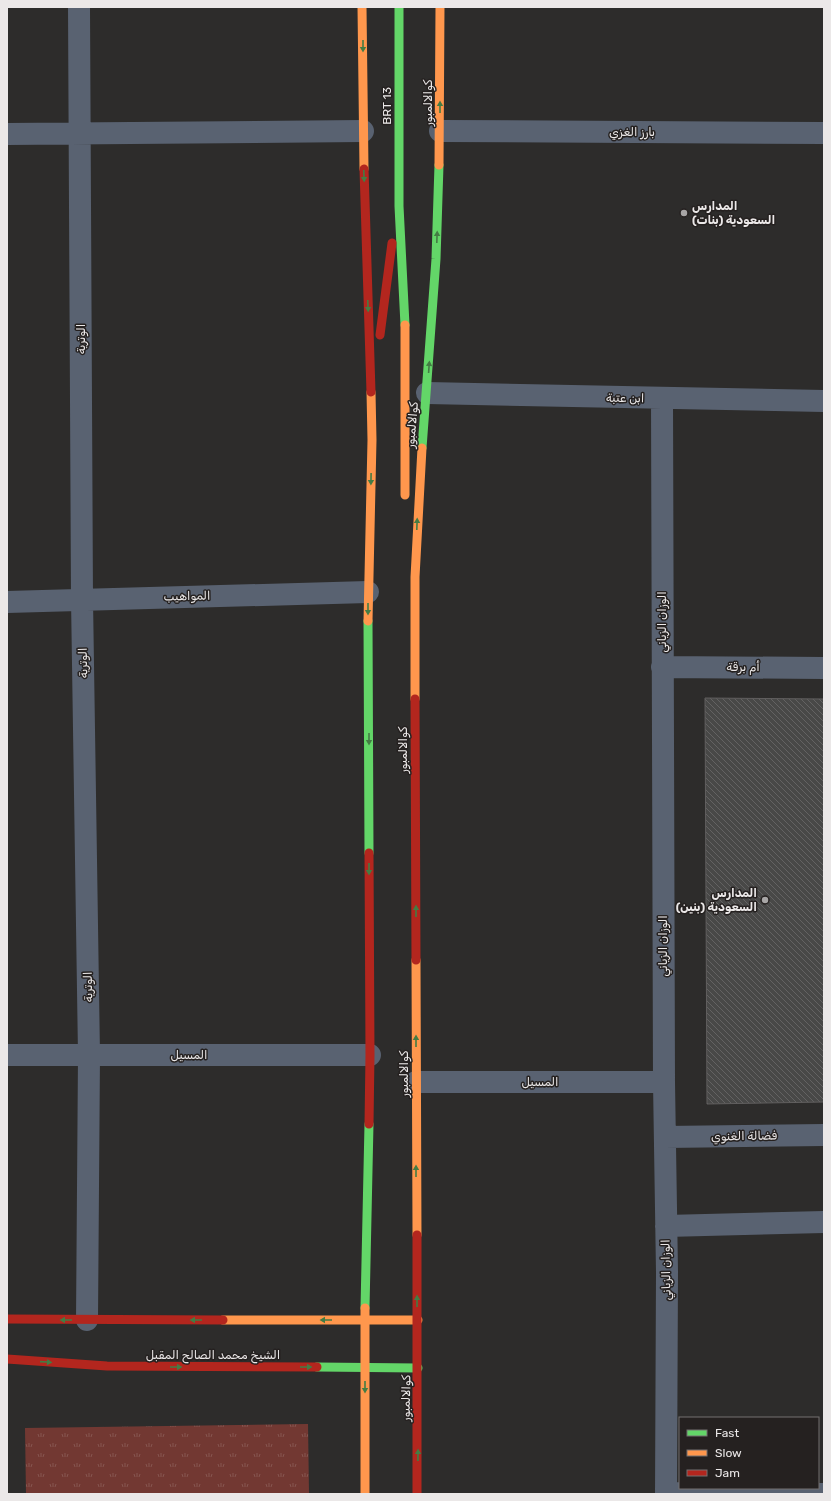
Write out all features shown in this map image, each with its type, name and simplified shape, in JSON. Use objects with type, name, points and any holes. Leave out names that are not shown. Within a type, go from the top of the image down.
[{"type":"street","name":"الوترية","points":[[79,7],[82,599],[89,1055],[87,1320]]},
{"type":"street","points":[[362,7],[363,131],[372,440]]},
{"type":"street","name":"BRT 13","points":[[399,7],[399,206]]},
{"type":"street","name":"كوالالمبور","points":[[417,1494],[418,1320],[415,577],[419,481],[427,393],[436,259],[440,131],[440,7]]},
{"type":"street","points":[[7,134],[363,131]]},
{"type":"street","name":"بارز الغزي","points":[[440,131],[824,133]]},
{"type":"street","points":[[365,1494],[365,1320],[370,1055],[368,592],[372,440],[380,335],[388,268],[399,206]]},
{"type":"street","points":[[399,206],[406,341],[405,506]]},
{"type":"street","name":"ابن عتبة","points":[[427,393],[824,401]]},
{"type":"street","name":"الوزان الزياني","points":[[662,398],[664,1082],[667,1272],[666,1494]]},
{"type":"street","points":[[408,534],[415,577]]},
{"type":"street","name":"المواهيب","points":[[7,602],[368,592]]},
{"type":"street","name":"أم برقة","points":[[662,667],[824,668]]},
{"type":"street","name":"المسيل","points":[[7,1055],[370,1055]]},
{"type":"street","name":"المسيل","points":[[416,1082],[664,1082]]},
{"type":"street","name":"فضالة الغنوي","points":[[665,1137],[824,1135]]},
{"type":"street","points":[[666,1226],[824,1222]]},
{"type":"street","points":[[7,1319],[418,1320]]},
{"type":"street","name":"الشيخ محمد الصالح المقبل","points":[[7,1359],[106,1366],[418,1368]]},
{"type":"street","points":[[666,1494],[824,1494]]},
{"type":"green space","points":[[308,1424],[309,1494],[26,1494],[25,1428]]},
{"type":"building","name":"المدارس السعودية (بنين)","points":[[705,698],[824,699],[824,1102],[707,1104]]},
{"type":"traffic: fast","points":[[399,7],[399,206],[405,325]]},
{"type":"traffic: fast","points":[[422,448],[436,259],[439,165]]},
{"type":"traffic: fast","points":[[368,621],[369,853]]},
{"type":"traffic: fast","points":[[365,1308],[369,1124]]},
{"type":"traffic: fast","points":[[317,1367],[418,1368]]},
{"type":"traffic: slow","points":[[362,7],[364,169]]},
{"type":"traffic: slow","points":[[439,165],[440,7]]},
{"type":"traffic: slow","points":[[405,325],[405,495]]},
{"type":"traffic: slow","points":[[368,621],[372,440],[371,392]]},
{"type":"traffic: slow","points":[[415,699],[415,577],[422,448]]},
{"type":"traffic: slow","points":[[416,960],[417,1235]]},
{"type":"traffic: slow","points":[[365,1308],[365,1494]]},
{"type":"traffic: slow","points":[[223,1320],[418,1320]]},
{"type":"traffic: jam","points":[[364,169],[371,392]]},
{"type":"traffic: jam","points":[[380,335],[392,243]]},
{"type":"traffic: jam","points":[[415,699],[416,960]]},
{"type":"traffic: jam","points":[[369,853],[369,1124]]},
{"type":"traffic: jam","points":[[417,1235],[417,1494]]},
{"type":"traffic: jam","points":[[7,1319],[223,1320]]},
{"type":"traffic: jam","points":[[7,1359],[107,1366],[317,1367]]},
{"type":"place","name":"المدارس السعودية (بنات)","points":[[684,213]]},
{"type":"place","name":"المدارس السعودية (بنين)","points":[[765,900]]}]
